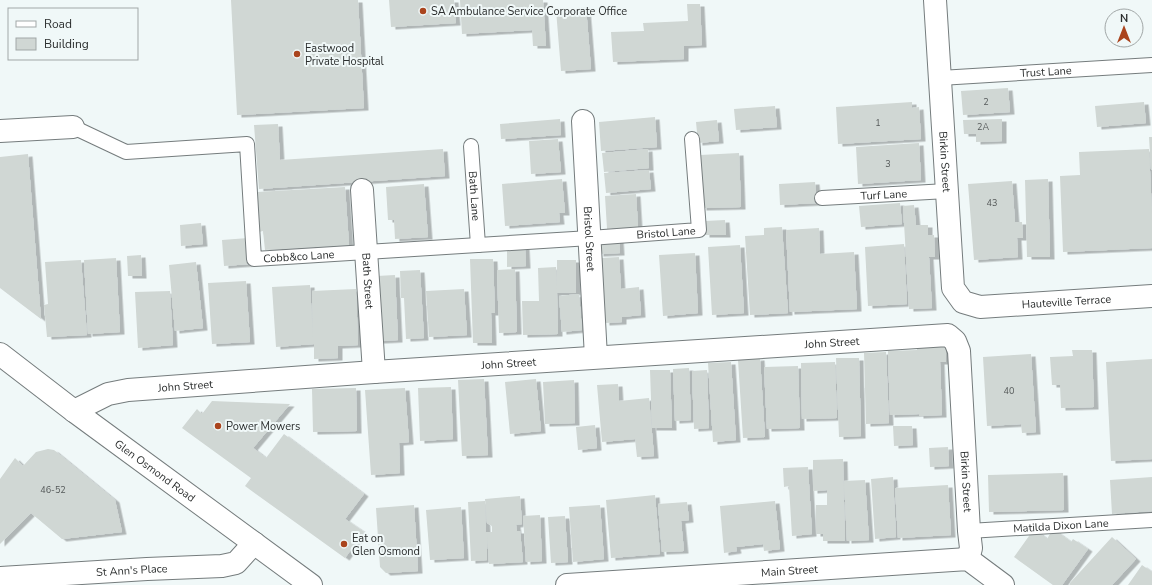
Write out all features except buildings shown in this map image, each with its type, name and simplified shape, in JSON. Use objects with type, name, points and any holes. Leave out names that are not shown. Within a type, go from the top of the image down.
[{"type":"main road","name":"Birkin Street","points":[[936,0],[952,288],[963,302],[980,307]]},
{"type":"main road","name":"Bristol Street","points":[[583,121],[596,357]]},
{"type":"main road","points":[[0,131],[73,127]]},
{"type":"main road","name":"Bath Street","points":[[362,190],[374,372]]},
{"type":"main road","name":"Hauteville Terrace","points":[[980,307],[1152,296]]},
{"type":"main road","name":"Birkin Street","points":[[948,334],[955,341],[959,351],[971,548],[968,560]]},
{"type":"main road","name":"John Street","points":[[74,411],[108,394],[128,390],[948,334]]},
{"type":"main road","name":"Glen Osmond Road","points":[[0,354],[74,411],[311,585]]},
{"type":"main road","name":"St Ann's Place","points":[[0,578],[222,566],[236,563],[254,543]]},
{"type":"main road","points":[[968,560],[1003,585]]},
{"type":"main road","name":"Main Street","points":[[567,585],[968,560]]},
{"type":"lane","name":"Trust Lane","points":[[940,78],[1152,65]]},
{"type":"lane","name":"Cobb&co Lane","points":[[73,127],[126,152],[247,144],[254,258],[590,238]]},
{"type":"lane","name":"Bristol Lane","points":[[590,238],[699,230],[692,139]]},
{"type":"lane","name":"Bath Lane","points":[[471,146],[478,245]]},
{"type":"lane","name":"Turf Lane","points":[[822,198],[947,191]]},
{"type":"lane","name":"Matilda Dixon Lane","points":[[969,531],[1152,520]]},
{"type":"place","name":"SA Ambulance Service Corporate Office","points":[[423,11]]},
{"type":"place","name":"Eastwood Private Hospital","points":[[297,54]]},
{"type":"place","name":"Power Mowers","points":[[218,426]]},
{"type":"place","name":"Eat on Glen Osmond","points":[[344,544]]}]
